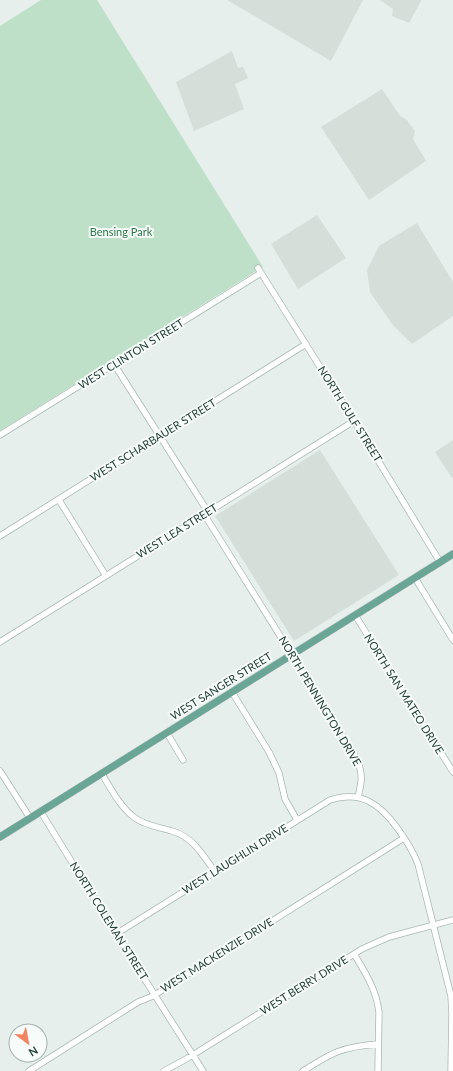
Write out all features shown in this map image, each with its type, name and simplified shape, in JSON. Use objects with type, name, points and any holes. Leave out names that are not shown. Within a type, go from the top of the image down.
[{"type":"main road","name":"WEST SANGER STREET","points":[[0,837],[453,554]]},
{"type":"street","name":"NORTH GULF STREET","points":[[260,270],[440,562]]},
{"type":"street","name":"WEST CLINTON STREET","points":[[0,435],[260,270]]},
{"type":"street","name":"WEST SCHARBAUER STREET","points":[[0,536],[306,344]]},
{"type":"street","name":"NORTH PENNINGTON DRIVE","points":[[114,364],[160,436],[357,759],[362,771],[358,797]]},
{"type":"street","name":"WEST LEA STREET","points":[[0,642],[354,421]]},
{"type":"street","points":[[59,500],[106,576]]},
{"type":"street","points":[[414,578],[453,640]]},
{"type":"street","name":"NORTH SAN MATEO DRIVE","points":[[355,615],[453,772]]},
{"type":"street","points":[[232,692],[269,752],[279,773],[285,799],[297,820]]},
{"type":"street","points":[[166,733],[183,760]]},
{"type":"street","points":[[0,771],[30,818]]},
{"type":"street","points":[[102,774],[126,811],[133,817],[146,824],[171,830],[188,839],[200,850],[215,872]]},
{"type":"street","points":[[358,797],[368,800],[383,810],[404,838],[413,852],[418,864],[451,996],[451,1071]]},
{"type":"street","name":"WEST LAUGHLIN DRIVE","points":[[116,934],[330,800],[358,797]]},
{"type":"street","name":"NORTH COLEMAN STREET","points":[[41,812],[154,995],[203,1071]]},
{"type":"street","name":"WEST MACKENZIE DRIVE","points":[[30,1071],[138,1002],[154,995],[404,838]]},
{"type":"street","name":"WEST BERRY DRIVE","points":[[164,1071],[193,1055],[374,943],[389,937],[453,920]]},
{"type":"street","points":[[354,954],[376,995],[379,1012],[378,1071]]},
{"type":"street","points":[[303,1071],[339,1050],[357,1046],[378,1044]]},
{"type":"shaded area","points":[[227,0],[363,0],[331,61]]},
{"type":"shaded area","points":[[380,0],[421,1],[409,23],[392,16],[393,9]]},
{"type":"shaded area","points":[[232,51],[238,68],[243,67],[248,78],[235,84],[244,109],[194,131],[176,82]]},
{"type":"shaded area","points":[[382,89],[400,116],[406,119],[415,131],[413,139],[426,161],[369,200],[321,127]]},
{"type":"shaded area","points":[[317,215],[346,258],[298,289],[271,244]]},
{"type":"shaded area","points":[[417,223],[453,282],[453,316],[412,344],[392,324],[370,292],[367,270],[379,246]]},
{"type":"shaded area","points":[[453,440],[453,477],[452,478],[435,452]]},
{"type":"shaded area","points":[[320,450],[399,575],[294,641],[215,516]]},
{"type":"green space","name":"Bensing Park","points":[[41,0],[97,0],[263,267],[0,431],[0,26]]}]
